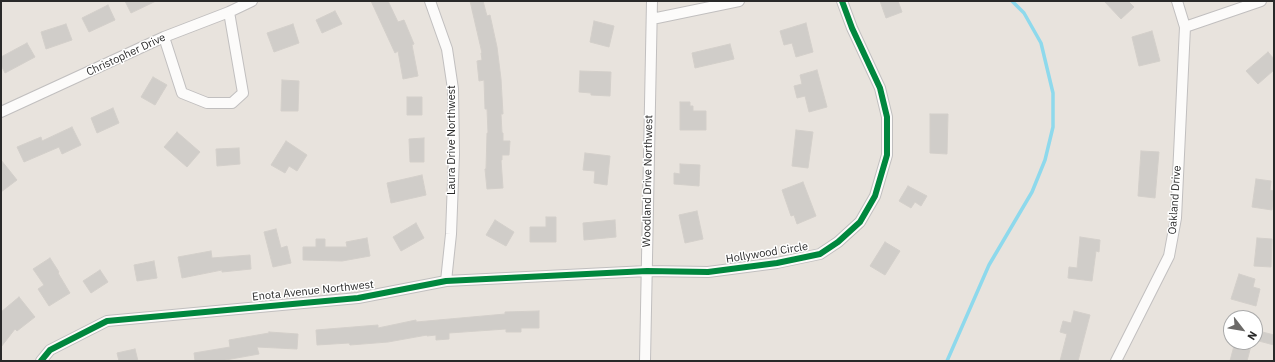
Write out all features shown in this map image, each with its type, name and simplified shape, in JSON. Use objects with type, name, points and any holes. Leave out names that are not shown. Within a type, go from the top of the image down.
[{"type":"street","name":"Christopher Drive","points":[[1,112],[164,37],[229,12],[252,1]]},
{"type":"street","name":"Laura Drive Northwest","points":[[430,1],[448,49],[453,89],[454,154],[451,234],[446,281]]},
{"type":"street","name":"Woodland Drive Northwest","points":[[645,361],[652,1]]},
{"type":"street","points":[[652,19],[739,1]]},
{"type":"street","name":"Hollywood Circle","points":[[647,271],[708,272],[777,263],[820,254],[838,242],[860,222],[875,196],[887,155],[887,117],[880,88],[852,28],[842,1]]},
{"type":"street","name":"Oakland Drive","points":[[1116,361],[1169,256],[1176,218],[1185,26],[1178,1]]},
{"type":"street","points":[[1185,26],[1261,1]]},
{"type":"street","points":[[164,37],[182,93],[207,103],[232,103],[243,93],[229,12]]},
{"type":"street","name":"Enota Avenue Northwest","points":[[40,361],[50,350],[107,321],[358,298],[446,281],[647,271]]},
{"type":"building","points":[[125,1],[156,1],[131,13]]},
{"type":"building","points":[[371,1],[388,1],[398,22],[404,20],[414,44],[412,45],[418,76],[403,79],[398,51],[395,53]]},
{"type":"building","points":[[470,1],[483,1],[487,16],[490,15],[497,47],[501,79],[503,141],[510,141],[509,155],[502,155],[501,160],[503,188],[487,189],[485,169],[488,133],[487,109],[485,109],[484,80],[479,81],[477,61],[482,60],[482,53]]},
{"type":"building","points":[[880,1],[898,1],[902,12],[886,18]]},
{"type":"building","points":[[1104,1],[1128,1],[1134,7],[1121,19]]},
{"type":"building","points":[[108,5],[115,20],[89,32],[82,18]]},
{"type":"building","points":[[335,11],[342,24],[322,33],[316,20]]},
{"type":"building","points":[[594,21],[614,26],[609,47],[590,42]]},
{"type":"building","points":[[806,23],[813,52],[796,57],[792,43],[784,45],[780,31]]},
{"type":"building","points":[[66,24],[72,40],[46,49],[41,32]]},
{"type":"building","points":[[293,24],[299,43],[274,52],[267,33]]},
{"type":"building","points":[[1152,31],[1160,61],[1139,66],[1132,37]]},
{"type":"building","points":[[27,43],[35,57],[5,73],[1,65],[1,57]]},
{"type":"building","points":[[730,44],[734,59],[695,68],[692,53]]},
{"type":"building","points":[[1268,52],[1274,59],[1274,70],[1258,84],[1246,71]]},
{"type":"building","points":[[817,70],[827,107],[809,112],[805,96],[797,98],[794,86],[802,84],[800,75]]},
{"type":"building","points":[[580,71],[611,72],[610,96],[591,95],[591,93],[579,92]]},
{"type":"building","points":[[153,77],[167,85],[155,105],[141,97]]},
{"type":"building","points":[[282,80],[299,81],[298,111],[281,111]]},
{"type":"building","points":[[407,97],[422,97],[422,115],[407,115]]},
{"type":"building","points":[[680,102],[690,102],[690,106],[693,106],[693,111],[706,111],[706,130],[680,130]]},
{"type":"building","points":[[113,108],[119,123],[97,133],[91,118]]},
{"type":"building","points":[[930,114],[948,114],[947,154],[930,153]]},
{"type":"building","points":[[72,127],[81,145],[62,154],[59,147],[24,162],[17,147],[41,137],[42,141]]},
{"type":"building","points":[[796,130],[813,132],[808,168],[792,166]]},
{"type":"building","points":[[177,132],[200,152],[187,167],[164,147]]},
{"type":"building","points":[[424,138],[424,162],[410,162],[409,139]]},
{"type":"building","points":[[286,141],[307,155],[297,171],[289,166],[285,173],[271,165]]},
{"type":"building","points":[[239,148],[240,164],[217,166],[216,149]]},
{"type":"building","points":[[1141,151],[1159,152],[1155,198],[1138,196]]},
{"type":"building","points":[[585,153],[610,156],[607,185],[594,183],[595,171],[583,170]]},
{"type":"building","points":[[1,160],[17,180],[1,192]]},
{"type":"building","points":[[680,164],[700,165],[699,186],[674,184],[674,173],[680,174]]},
{"type":"building","points":[[422,175],[426,195],[391,203],[387,183]]},
{"type":"building","points":[[1256,179],[1271,181],[1270,190],[1274,191],[1272,210],[1252,207]]},
{"type":"building","points":[[803,182],[816,216],[797,224],[794,215],[791,216],[782,190]]},
{"type":"building","points":[[908,186],[927,196],[921,206],[915,202],[911,208],[899,201]]},
{"type":"building","points":[[697,211],[703,239],[685,243],[679,215]]},
{"type":"building","points":[[546,217],[556,217],[556,242],[530,242],[530,227],[546,227]]},
{"type":"building","points":[[495,220],[514,232],[506,246],[486,235]]},
{"type":"building","points":[[615,220],[616,237],[584,240],[583,223]]},
{"type":"building","points":[[416,223],[424,238],[401,251],[393,237]]},
{"type":"building","points":[[276,229],[281,248],[287,246],[291,263],[273,267],[264,232]]},
{"type":"building","points":[[1080,237],[1100,240],[1099,252],[1096,251],[1092,281],[1068,278],[1069,267],[1077,268]]},
{"type":"building","points":[[367,238],[370,256],[342,261],[303,260],[303,247],[316,247],[316,239],[325,239],[325,247],[347,247],[346,242]]},
{"type":"building","points":[[1257,238],[1272,239],[1271,267],[1254,266]]},
{"type":"building","points":[[885,242],[900,251],[885,275],[870,266]]},
{"type":"building","points":[[211,251],[212,258],[250,255],[251,269],[222,272],[222,270],[182,278],[178,257]]},
{"type":"building","points":[[50,258],[70,293],[49,306],[38,289],[44,285],[33,269]]},
{"type":"building","points":[[154,261],[157,278],[137,281],[134,265]]},
{"type":"building","points":[[100,270],[108,282],[91,293],[83,281]]},
{"type":"building","points":[[1239,274],[1255,279],[1253,287],[1260,289],[1256,306],[1231,299]]},
{"type":"building","points":[[19,297],[35,317],[17,331],[15,329],[1,347],[1,312]]},
{"type":"building","points":[[539,311],[539,328],[521,328],[521,332],[506,332],[506,329],[449,333],[449,339],[436,340],[436,335],[427,335],[388,342],[350,345],[349,343],[317,345],[316,330],[378,325],[378,328],[416,320],[416,322],[505,314],[505,312]]},
{"type":"building","points":[[1074,311],[1090,315],[1078,361],[1060,361],[1067,334],[1060,332],[1063,321],[1071,323]]},
{"type":"building","points":[[269,332],[298,334],[297,349],[257,347],[259,354],[220,361],[195,361],[194,353],[230,347],[229,340]]},
{"type":"building","points":[[1263,332],[1274,335],[1274,345],[1263,342]]},
{"type":"building","points":[[135,349],[138,361],[119,361],[117,353]]},
{"type":"building","points":[[1233,350],[1250,350],[1247,361],[1230,361]]},
{"type":"waterway","points":[[947,361],[989,265],[1032,192],[1045,160],[1053,127],[1053,93],[1041,43],[1024,13],[1012,1]]},
{"type":"cycle path","points":[[41,361],[50,350],[107,321],[358,298],[446,281],[647,271],[708,272],[777,263],[820,254],[838,242],[860,222],[875,196],[887,155],[887,117],[880,88],[852,28],[842,1]]}]
